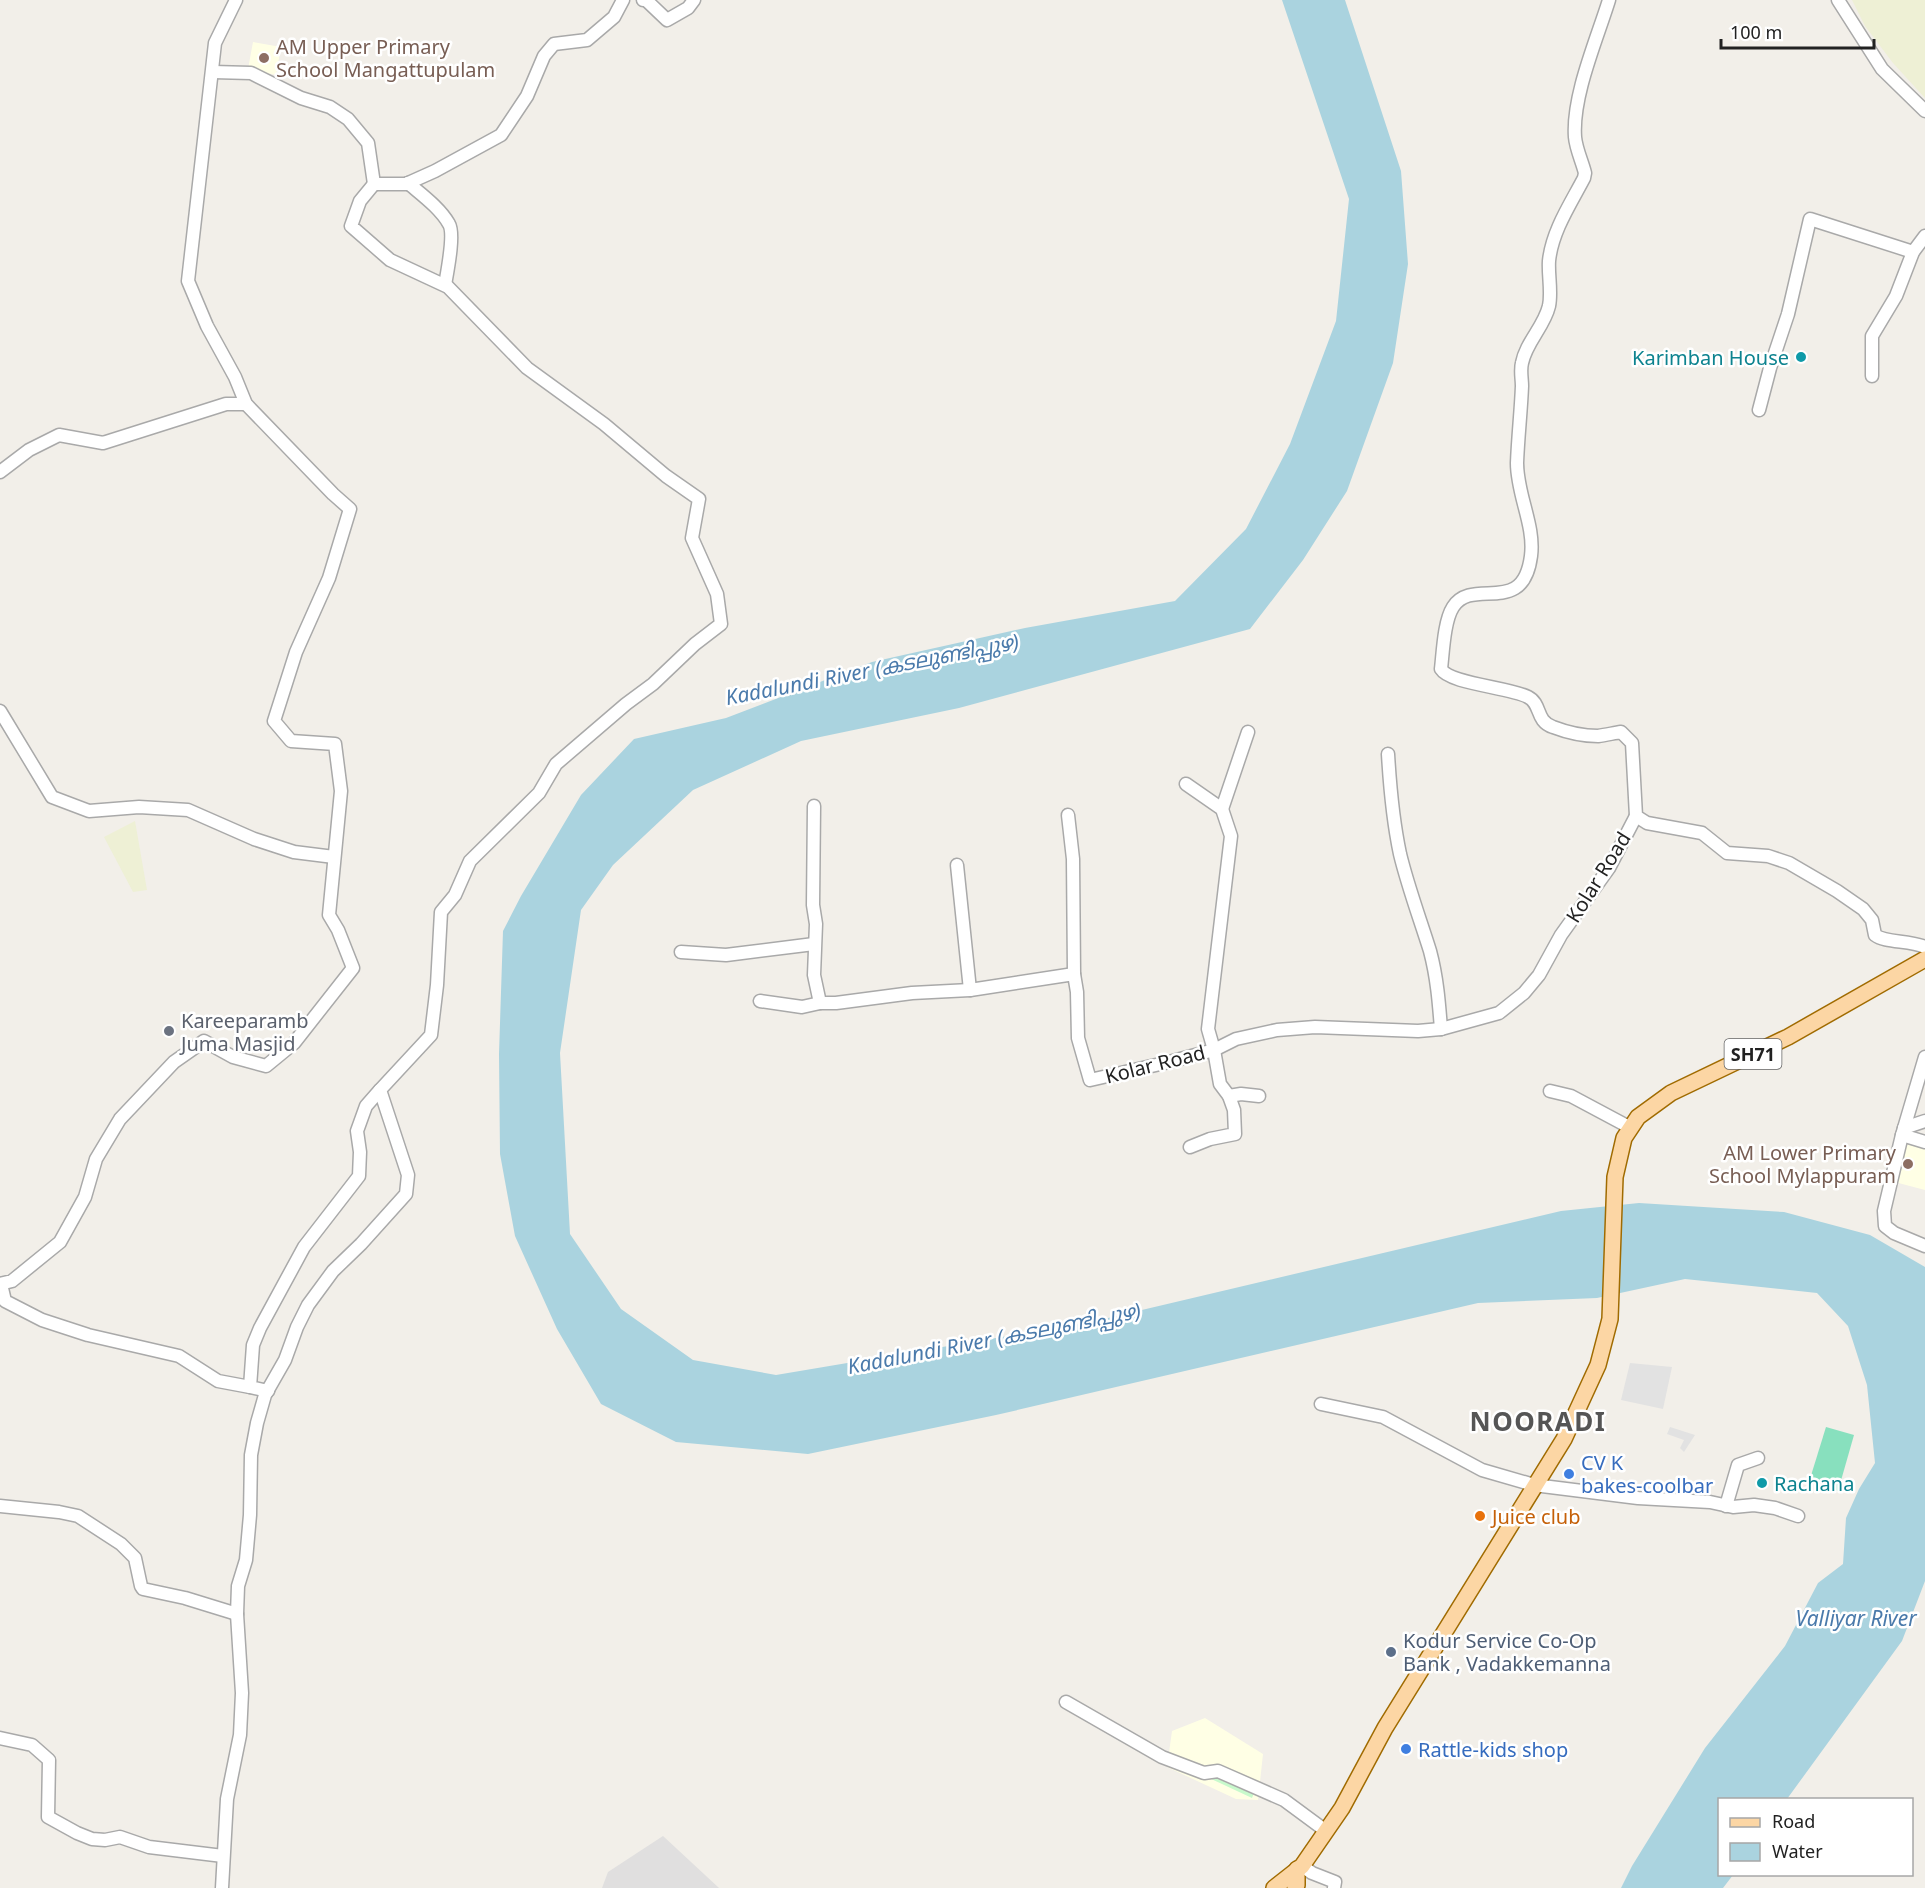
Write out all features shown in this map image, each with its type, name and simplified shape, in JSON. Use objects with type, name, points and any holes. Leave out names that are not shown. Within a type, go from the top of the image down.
[{"type":"main road","name":"SH71","points":[[1274,1888],[1300,1867],[1342,1808],[1385,1728],[1533,1485],[1564,1439],[1598,1365],[1610,1319],[1615,1177],[1624,1138],[1630,1128],[1638,1117],[1671,1093],[1788,1037],[1925,959]]},
{"type":"main road","points":[[1295,1888],[1300,1867]]},
{"type":"street","points":[[204,1041],[233,1057],[266,1065],[294,1043],[353,968],[338,930],[329,915],[341,791],[335,744],[291,741],[274,721],[296,652],[329,578],[350,509],[246,404],[235,377],[207,326],[188,281],[215,44],[236,0]]},
{"type":"street","points":[[250,1387],[253,1345],[260,1328],[304,1247],[359,1176],[360,1152],[357,1131],[366,1106],[431,1035],[437,985],[441,912],[455,895],[470,861],[539,793],[556,764],[721,624],[717,594],[692,538],[699,499],[666,476],[604,424],[527,368],[445,285],[390,260],[351,226],[360,201],[375,184],[408,183],[501,135],[527,96],[544,56],[554,44],[587,40],[614,17],[623,0]]},
{"type":"street","points":[[643,0],[646,0],[668,20],[688,8],[694,0]]},
{"type":"street","points":[[1609,0],[1580,91],[1575,136],[1585,173],[1556,233],[1549,259],[1549,305],[1542,325],[1532,337],[1521,363],[1517,465],[1520,495],[1529,524],[1531,555],[1527,572],[1516,589],[1488,595],[1466,596],[1453,607],[1441,669],[1444,674],[1528,697],[1534,701],[1541,720],[1551,727],[1585,735],[1599,736],[1621,732],[1632,743],[1636,816],[1647,823],[1702,833],[1727,853],[1768,856],[1789,863],[1863,909],[1872,920],[1875,935],[1881,940],[1904,941],[1925,947]]},
{"type":"street","points":[[1838,0],[1882,69],[1925,111]]},
{"type":"street","points":[[213,72],[251,73],[301,98],[330,107],[348,119],[368,143],[375,184]]},
{"type":"street","points":[[408,183],[440,212],[451,226],[450,259],[445,285]]},
{"type":"street","points":[[1759,410],[1788,314],[1810,219],[1913,252]]},
{"type":"street","points":[[1872,376],[1872,336],[1896,296],[1913,252],[1925,236]]},
{"type":"street","points":[[0,472],[29,450],[59,435],[103,444],[226,404],[246,404]]},
{"type":"street","points":[[0,711],[52,797],[90,811],[140,807],[188,810],[254,839],[294,852],[334,857]]},
{"type":"street","points":[[1222,810],[1248,732]]},
{"type":"street","points":[[1388,754],[1395,829],[1408,884],[1430,953],[1438,993],[1441,1029]]},
{"type":"street","points":[[1186,784],[1222,810],[1231,836],[1208,1029],[1220,1084],[1229,1096],[1234,1110],[1235,1134],[1210,1139],[1190,1147]]},
{"type":"street","points":[[814,806],[813,905],[816,924],[814,975],[820,1003]]},
{"type":"street","points":[[760,1001],[802,1007],[912,993],[970,990],[1074,974],[1074,859],[1068,815]]},
{"type":"street","name":"Kolar Road","points":[[1074,974],[1077,992],[1078,1038],[1090,1080],[1214,1050],[1236,1039],[1286,1029],[1315,1026],[1418,1031],[1441,1029],[1499,1013],[1524,993],[1539,975],[1561,935],[1609,868],[1636,816]]},
{"type":"street","points":[[957,865],[970,990]]},
{"type":"street","points":[[681,952],[726,955],[814,944]]},
{"type":"street","points":[[204,1041],[174,1062],[120,1119],[96,1159],[85,1197],[60,1242],[12,1281],[1,1284],[5,1300],[42,1320],[88,1335],[179,1356],[218,1380],[268,1391]]},
{"type":"street","points":[[178,1046],[197,1046],[204,1041]]},
{"type":"street","points":[[1925,1058],[1903,1132],[1884,1211],[1885,1226],[1894,1233],[1925,1246]]},
{"type":"street","points":[[222,1888],[227,1799],[240,1735],[242,1704],[237,1614],[238,1586],[246,1560],[250,1515],[251,1455],[257,1423],[265,1395],[285,1360],[308,1305],[333,1271],[406,1194],[408,1175],[380,1090]]},
{"type":"street","points":[[1550,1091],[1571,1096],[1630,1128]]},
{"type":"street","points":[[1229,1096],[1241,1094],[1259,1096]]},
{"type":"street","points":[[1903,1132],[1925,1121]]},
{"type":"street","points":[[1903,1132],[1925,1143]]},
{"type":"street","points":[[1321,1404],[1383,1418],[1482,1470],[1533,1485],[1638,1498],[1710,1502],[1733,1507],[1754,1505],[1775,1508],[1798,1516]]},
{"type":"street","points":[[1726,1506],[1738,1465],[1758,1458]]},
{"type":"street","points":[[0,1506],[78,1516],[121,1544],[135,1558],[143,1589],[185,1598],[237,1614]]},
{"type":"street","points":[[1066,1702],[1162,1757],[1204,1773],[1218,1771],[1284,1800],[1326,1831]]},
{"type":"street","points":[[0,1738],[32,1744],[49,1760],[48,1817],[77,1833],[92,1839],[105,1840],[120,1837],[132,1839],[148,1847],[223,1856]]},
{"type":"street","points":[[1300,1867],[1335,1882],[1334,1888]]},
{"type":"shaded area","points":[[1852,0],[1925,0],[1925,98],[1893,63],[1865,26]]},
{"type":"shaded area","name":"AM Upper Primary School Mangattupulam","points":[[253,42],[281,47],[276,75],[248,69]]},
{"type":"shaded area","points":[[135,821],[147,890],[133,892],[104,837]]},
{"type":"shaded area","name":"AM Lower Primary School Mylappuram","points":[[1896,1138],[1925,1147],[1925,1190],[1887,1180]]},
{"type":"shaded area","points":[[1630,1363],[1672,1367],[1663,1409],[1621,1400]]},
{"type":"shaded area","points":[[1670,1427],[1695,1435],[1684,1452],[1680,1448],[1684,1440],[1667,1434]]},
{"type":"shaded area","points":[[1205,1718],[1263,1754],[1258,1800],[1236,1799],[1167,1767],[1172,1731]]},
{"type":"shaded area","points":[[663,1836],[719,1888],[602,1888],[608,1872]]},
{"type":"green space","points":[[1826,1427],[1854,1435],[1838,1491],[1809,1482]]},
{"type":"green space","points":[[1211,1767],[1255,1790],[1252,1798],[1207,1777]]},
{"type":"water","name":"Valliyar River","points":[[1282,0],[1345,0],[1401,171],[1408,264],[1393,363],[1347,491],[1303,560],[1250,629],[959,708],[801,741],[693,790],[613,865],[581,910],[560,1053],[570,1234],[621,1309],[693,1360],[776,1375],[1091,1322],[1561,1211],[1639,1203],[1784,1212],[1870,1235],[1925,1267],[1925,1581],[1902,1641],[1788,1798],[1718,1798],[1718,1876],[1732,1876],[1723,1888],[1621,1888],[1632,1866],[1705,1748],[1785,1646],[1818,1583],[1843,1564],[1846,1518],[1859,1489],[1875,1463],[1867,1385],[1848,1326],[1817,1293],[1685,1279],[1597,1298],[1478,1303],[996,1415],[808,1454],[676,1442],[601,1404],[557,1329],[515,1236],[500,1154],[499,1054],[503,931],[581,795],[634,739],[726,718],[872,662],[1025,628],[1175,601],[1246,529],[1290,444],[1336,321],[1349,199]]},
{"type":"place","name":"AM Upper Primary School Mangattupulam","points":[[264,58]]},
{"type":"place","name":"Karimban House","points":[[1801,357]]},
{"type":"place","name":"Kareeparamb Juma Masjid","points":[[169,1031]]},
{"type":"place","name":"AM Lower Primary School Mylappuram","points":[[1908,1164]]},
{"type":"place","name":"CV K bakes-coolbar","points":[[1569,1474]]},
{"type":"place","name":"Rachana","points":[[1762,1483]]},
{"type":"place","name":"Juice club","points":[[1480,1516]]},
{"type":"place","name":"Kodur Service Co-Op Bank , Vadakkemanna","points":[[1391,1652]]},
{"type":"place","name":"Rattle-kids shop","points":[[1406,1749]]},
{"type":"district","name":"NOORADI","points":[[1538,1421]]},
{"type":"water label","name":"Kadalundi River (കടലുണ്ടിപ്പുഴ)","points":[[872,669]]},
{"type":"water label","name":"Kadalundi River (കടലുണ്ടിപ്പുഴ)","points":[[994,1338]]}]
